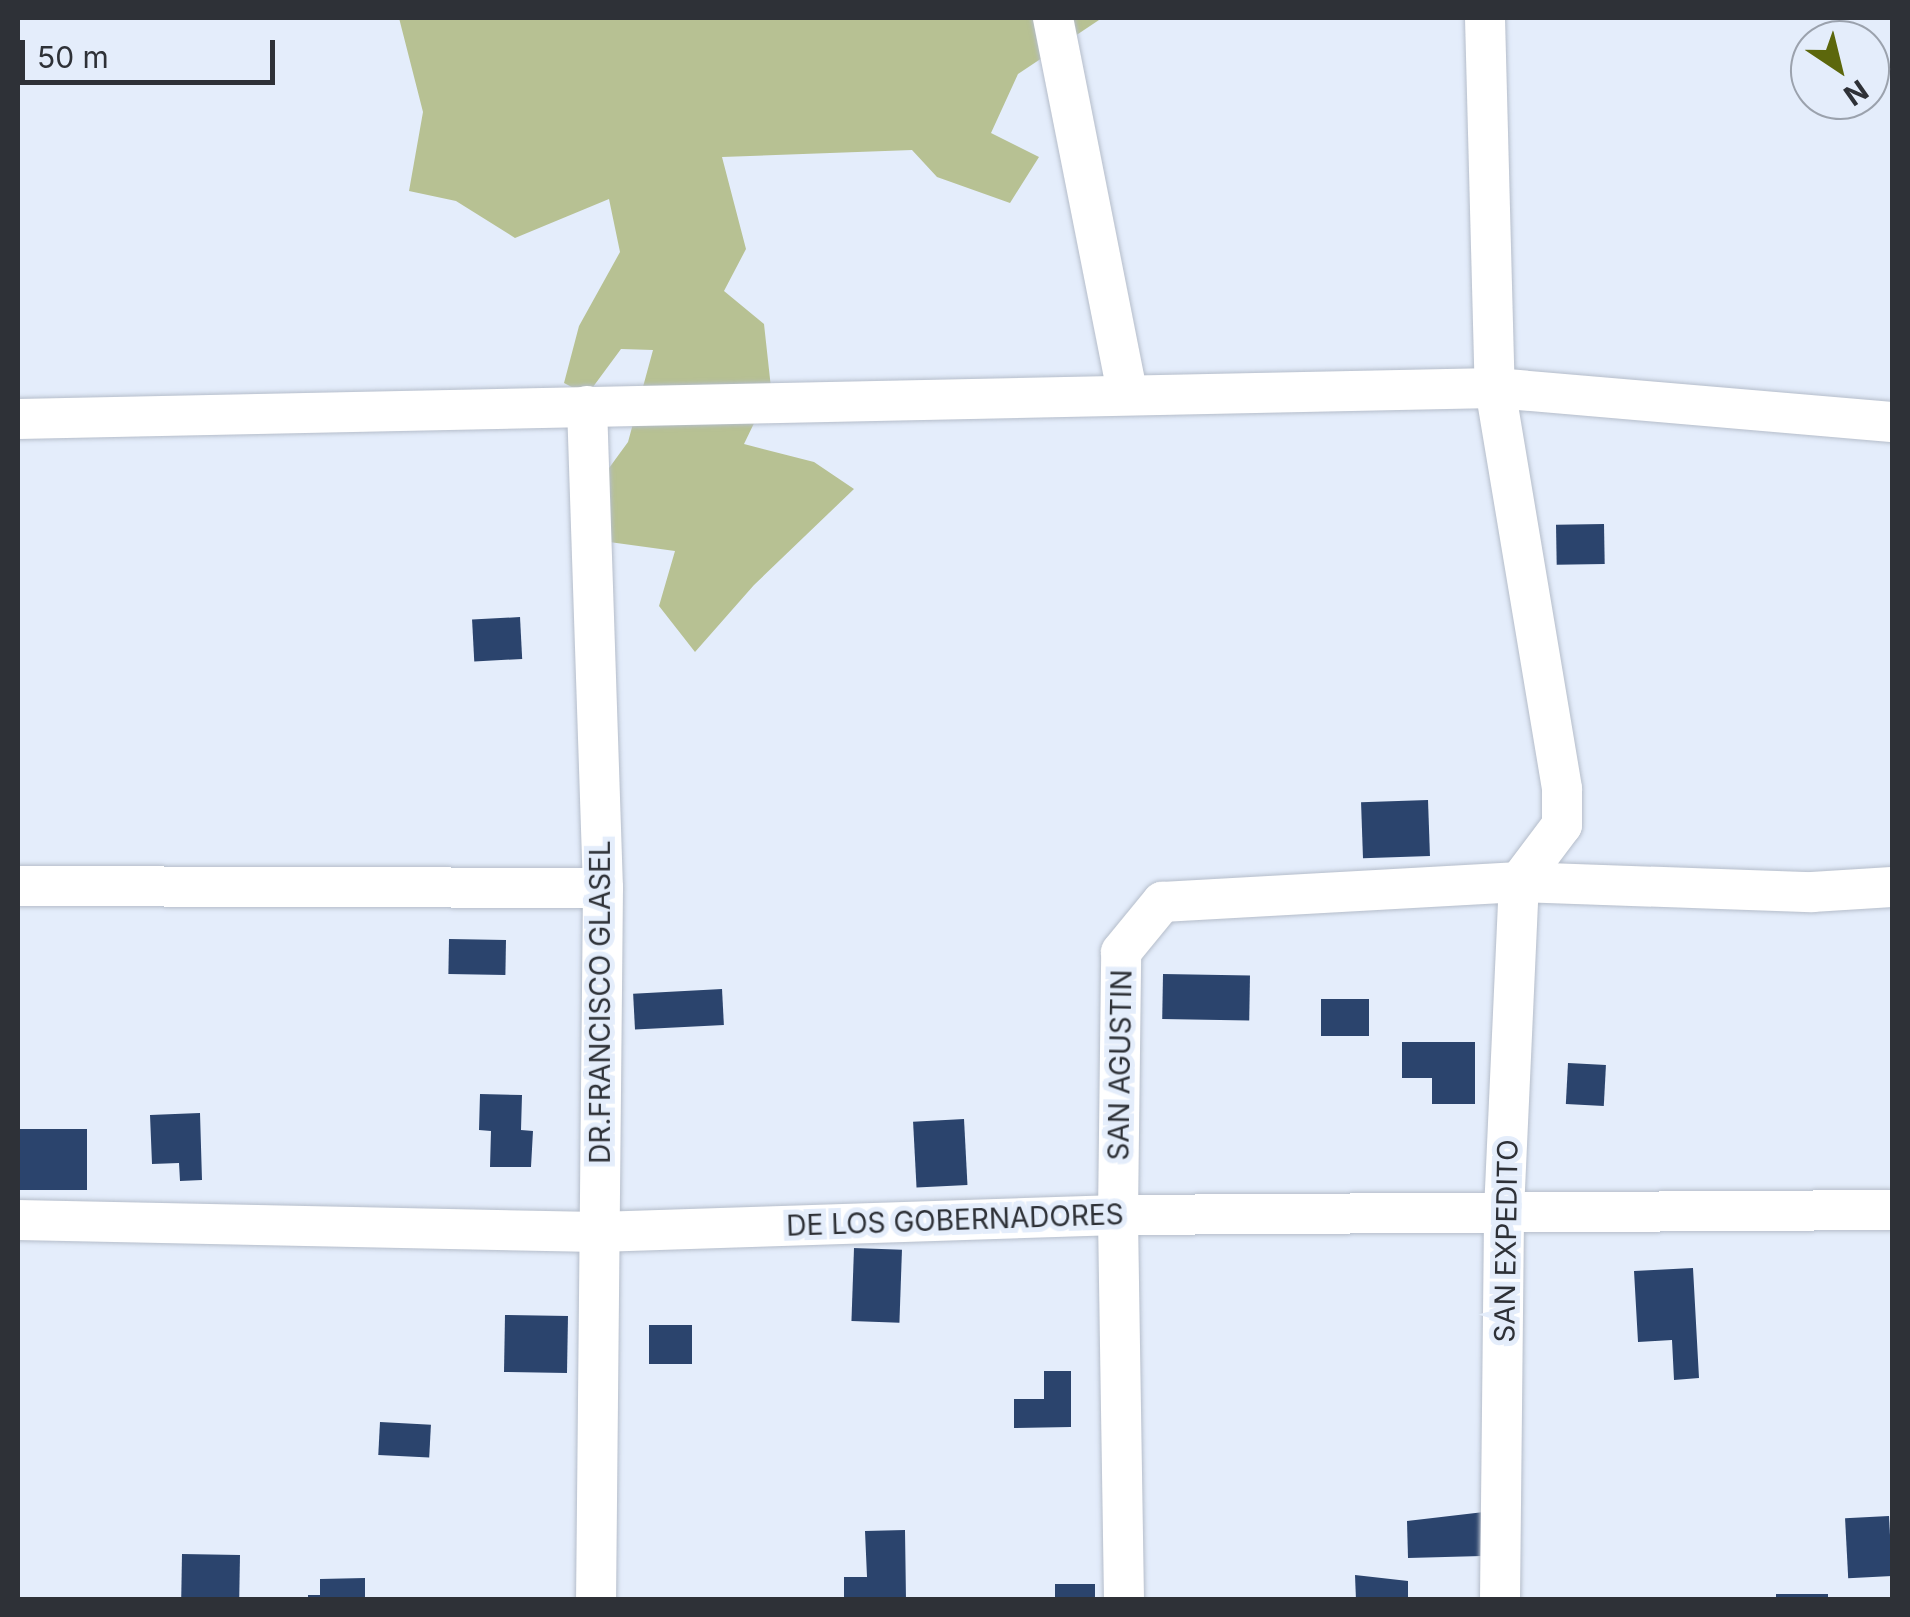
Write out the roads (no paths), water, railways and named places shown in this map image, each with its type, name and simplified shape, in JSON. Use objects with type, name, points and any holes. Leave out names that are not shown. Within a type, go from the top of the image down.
[{"type":"street","points":[[1052,18],[1127,393]]},
{"type":"street","points":[[1485,18],[1495,388],[1562,789],[1562,825],[1519,882]]},
{"type":"street","points":[[18,419],[1495,388],[1892,422]]},
{"type":"street","name":"DR.FRANCISCO GLASEL","points":[[588,406],[603,888],[596,1600]]},
{"type":"street","name":"SAN AGUSTIN","points":[[1124,1600],[1118,1214],[1121,952],[1162,902],[1519,882],[1812,892],[1892,887]]},
{"type":"street","name":"SAN EXPEDITO","points":[[1500,1600],[1504,1211],[1519,882]]},
{"type":"street","points":[[18,886],[603,888]]},
{"type":"street","name":"DE LOS GOBERNADORES","points":[[18,1220],[598,1232],[1118,1214],[1892,1210]]}]
